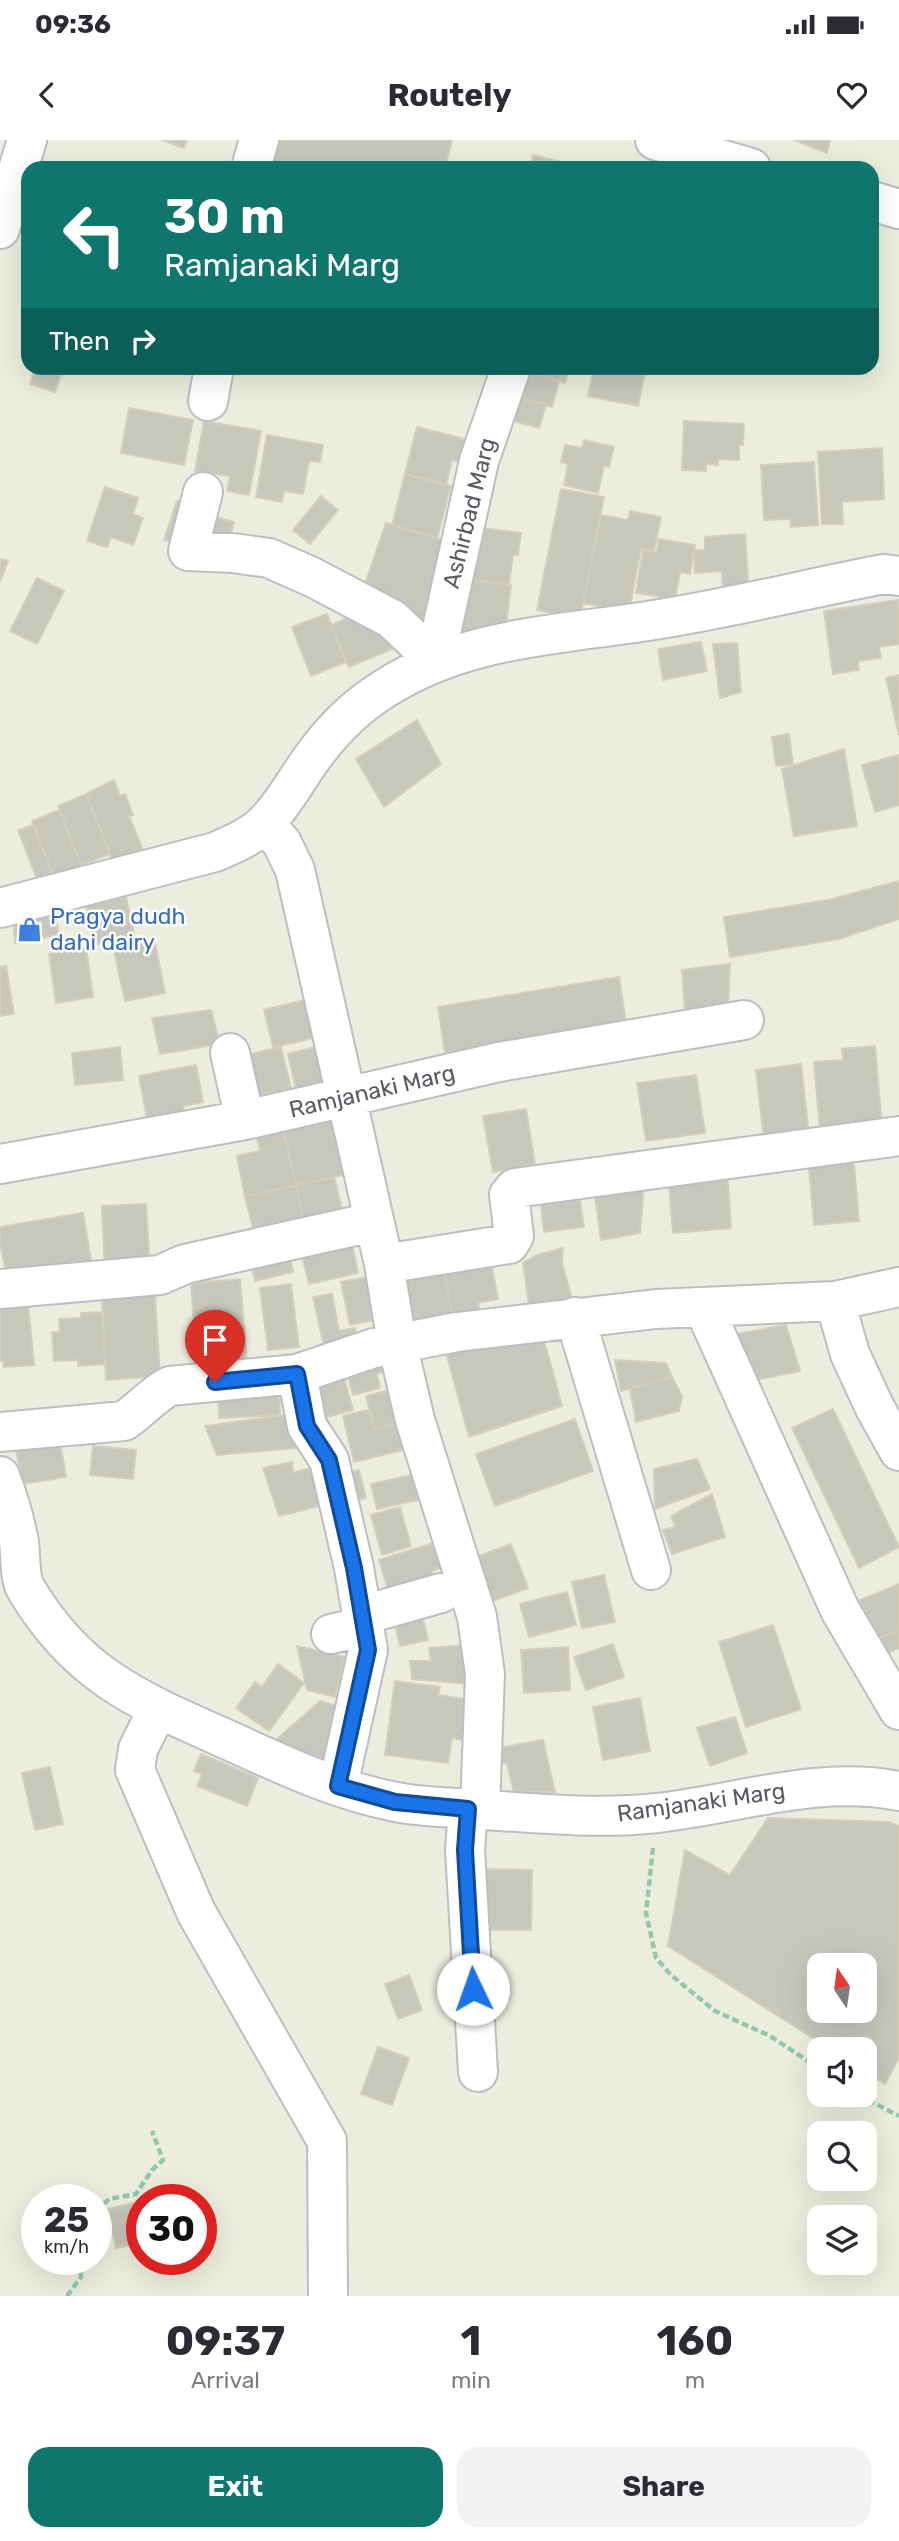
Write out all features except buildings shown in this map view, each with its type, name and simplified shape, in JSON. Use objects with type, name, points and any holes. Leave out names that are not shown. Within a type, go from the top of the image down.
[{"type":"street","points":[[0,229],[27,140]]},
{"type":"street","points":[[253,161],[260,140]]},
{"type":"street","points":[[665,152],[713,161]]},
{"type":"street","points":[[879,203],[899,209]]},
{"type":"street","name":"Ashirbad Marg","points":[[435,660],[480,461],[509,375]]},
{"type":"street","points":[[203,492],[188,551],[233,552],[269,558],[392,619],[435,660]]},
{"type":"street","points":[[0,908],[215,852],[243,840],[265,823],[316,752],[346,717],[384,688],[435,660],[475,648],[538,635],[661,619],[884,574],[899,576]]},
{"type":"street","points":[[265,823],[282,843],[295,870],[384,1264],[397,1343],[415,1420],[477,1617],[485,1674],[474,1809],[465,1850],[478,2072]]},
{"type":"street","name":"Ramjanaki Marg","points":[[0,1164],[245,1120],[499,1062],[744,1020]]},
{"type":"street","points":[[230,1053],[245,1120]]},
{"type":"street","points":[[384,1264],[509,1244],[514,1237],[509,1195],[515,1188],[899,1136]]},
{"type":"street","points":[[0,1289],[160,1275],[185,1264],[373,1222]]},
{"type":"street","points":[[0,1432],[124,1421],[170,1386],[297,1374],[397,1343],[575,1317],[656,1309],[835,1301],[899,1287]]},
{"type":"street","points":[[835,1301],[850,1354],[899,1451]]},
{"type":"street","points":[[704,1308],[840,1610],[899,1710]]},
{"type":"street","points":[[575,1317],[651,1570]]},
{"type":"street","points":[[297,1374],[307,1426],[329,1460],[353,1625],[368,1650],[338,1786]]},
{"type":"street","points":[[0,1476],[19,1541],[24,1587]]},
{"type":"street","name":"Ramjanaki Marg","points":[[0,1559],[71,1649],[96,1673],[128,1694],[338,1786],[395,1802],[580,1817],[657,1813],[801,1788],[866,1784],[899,1791]]},
{"type":"street","points":[[353,1625],[440,1593]]},
{"type":"street","points":[[158,1709],[138,1749],[135,1770],[196,1912],[327,2141],[328,2296]]},
{"type":"path","points":[[657,1813],[646,1913],[656,1958],[671,1975],[715,2011],[770,2036],[807,2060]]},
{"type":"path","points":[[877,2104],[899,2116]]},
{"type":"path","points":[[112,2198],[136,2194],[152,2170],[163,2160],[152,2131]]},
{"type":"path","points":[[68,2296],[81,2275]]},
{"type":"place","name":"Pragya dudh dahi dairy","points":[[30,929]]},
{"type":"route","points":[[215,1382],[297,1374],[307,1426],[329,1460],[354,1568],[368,1650],[338,1786],[395,1802],[468,1809],[465,1850],[473,1989]]}]
